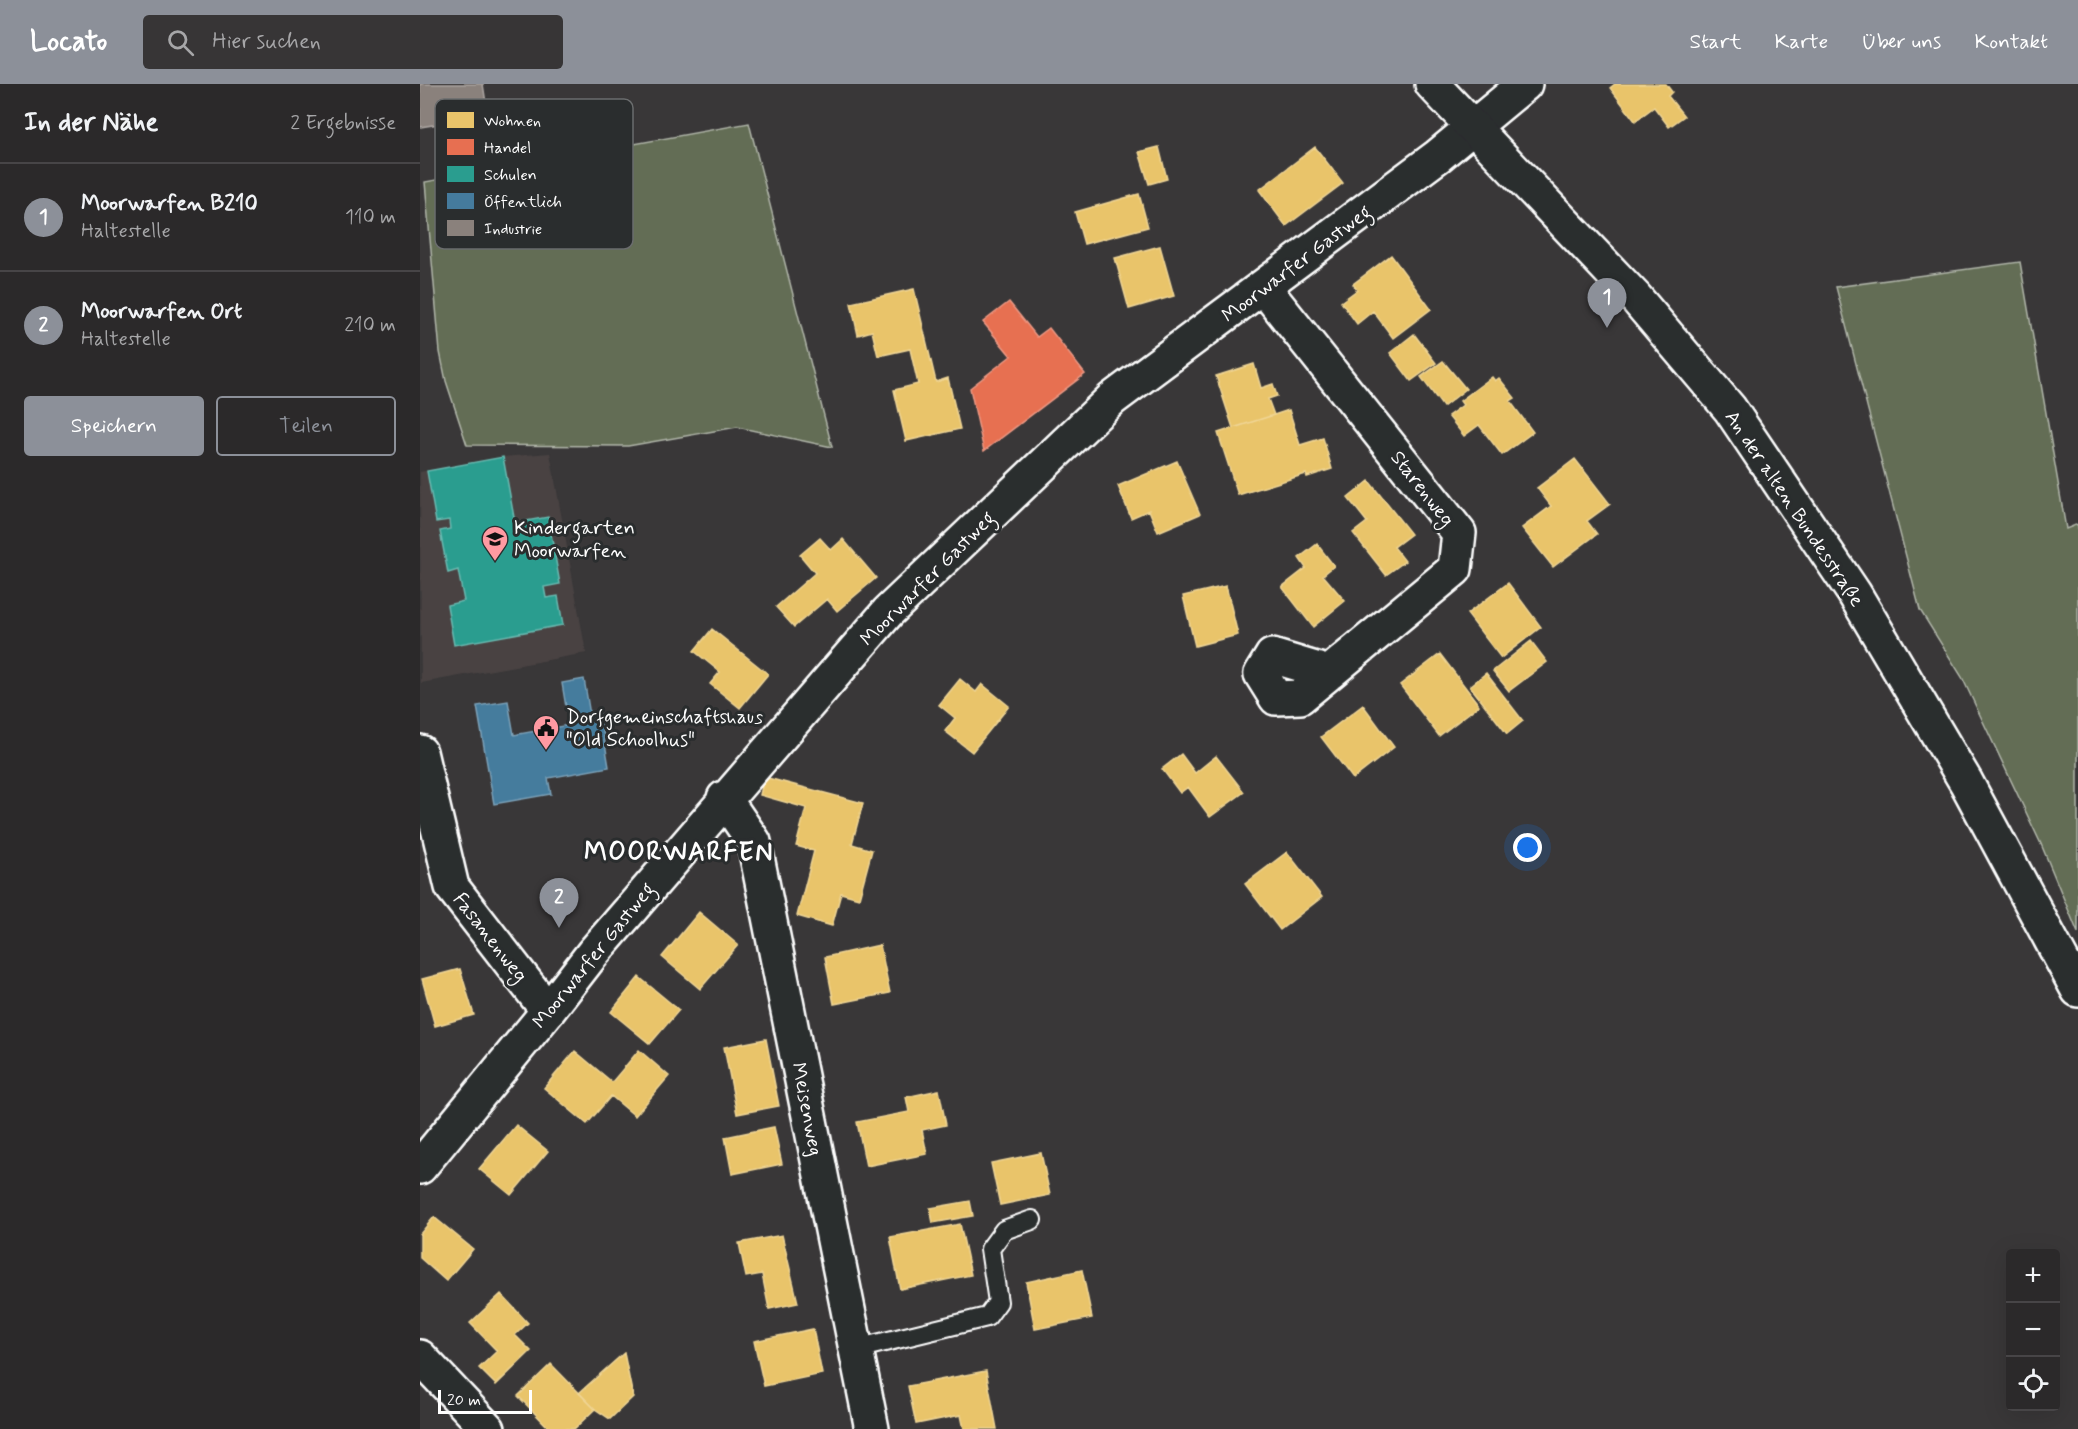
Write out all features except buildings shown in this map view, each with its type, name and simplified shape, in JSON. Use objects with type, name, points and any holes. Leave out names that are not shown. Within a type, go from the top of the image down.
[{"type":"street","name":"An der alten Bundesstraße","points":[[1432,84],[1635,297],[1730,410],[1854,593],[1966,782],[2076,983]]},
{"type":"street","name":"Moorwarfer Gastweg","points":[[420,1167],[593,953],[724,798],[888,612],[1103,407],[1264,288],[1525,84]]},
{"type":"street","name":"Starenweg","points":[[1264,288],[1459,533],[1455,569],[1329,673]]},
{"type":"street","name":"Fasanenweg","points":[[420,752],[452,887],[548,1011]]},
{"type":"street","name":"Meisenweg","points":[[724,798],[754,842],[872,1429]]},
{"type":"street","points":[[420,1356],[488,1429]]},
{"type":"lane","points":[[856,1349],[987,1317],[998,1302],[990,1249],[1004,1230],[1032,1220]]},
{"type":"shaded area","name":"Kindergarten Moorwarfen","points":[[550,453],[586,653],[421,683],[420,472],[503,457]]},
{"type":"green space","points":[[749,123],[832,447],[737,427],[628,446],[467,445],[446,381],[440,352],[425,182],[435,180],[435,249],[633,249],[633,144]]},
{"type":"green space","points":[[2020,262],[2066,529],[2078,524],[2078,933],[2041,844],[1962,677],[1920,610],[1836,287]]},
{"type":"place","name":"Moorwarfen B210","points":[[1607,328]]},
{"type":"place","name":"Kindergarten Moorwarfen","points":[[495,562]]},
{"type":"place","name":"Dorfgemeinschaftshaus \"Old Schoolhus\"","points":[[546,751]]},
{"type":"place","name":"Moorwarfen Ort","points":[[559,928]]},
{"type":"district","name":"MOORWARFEN","points":[[679,851]]}]
